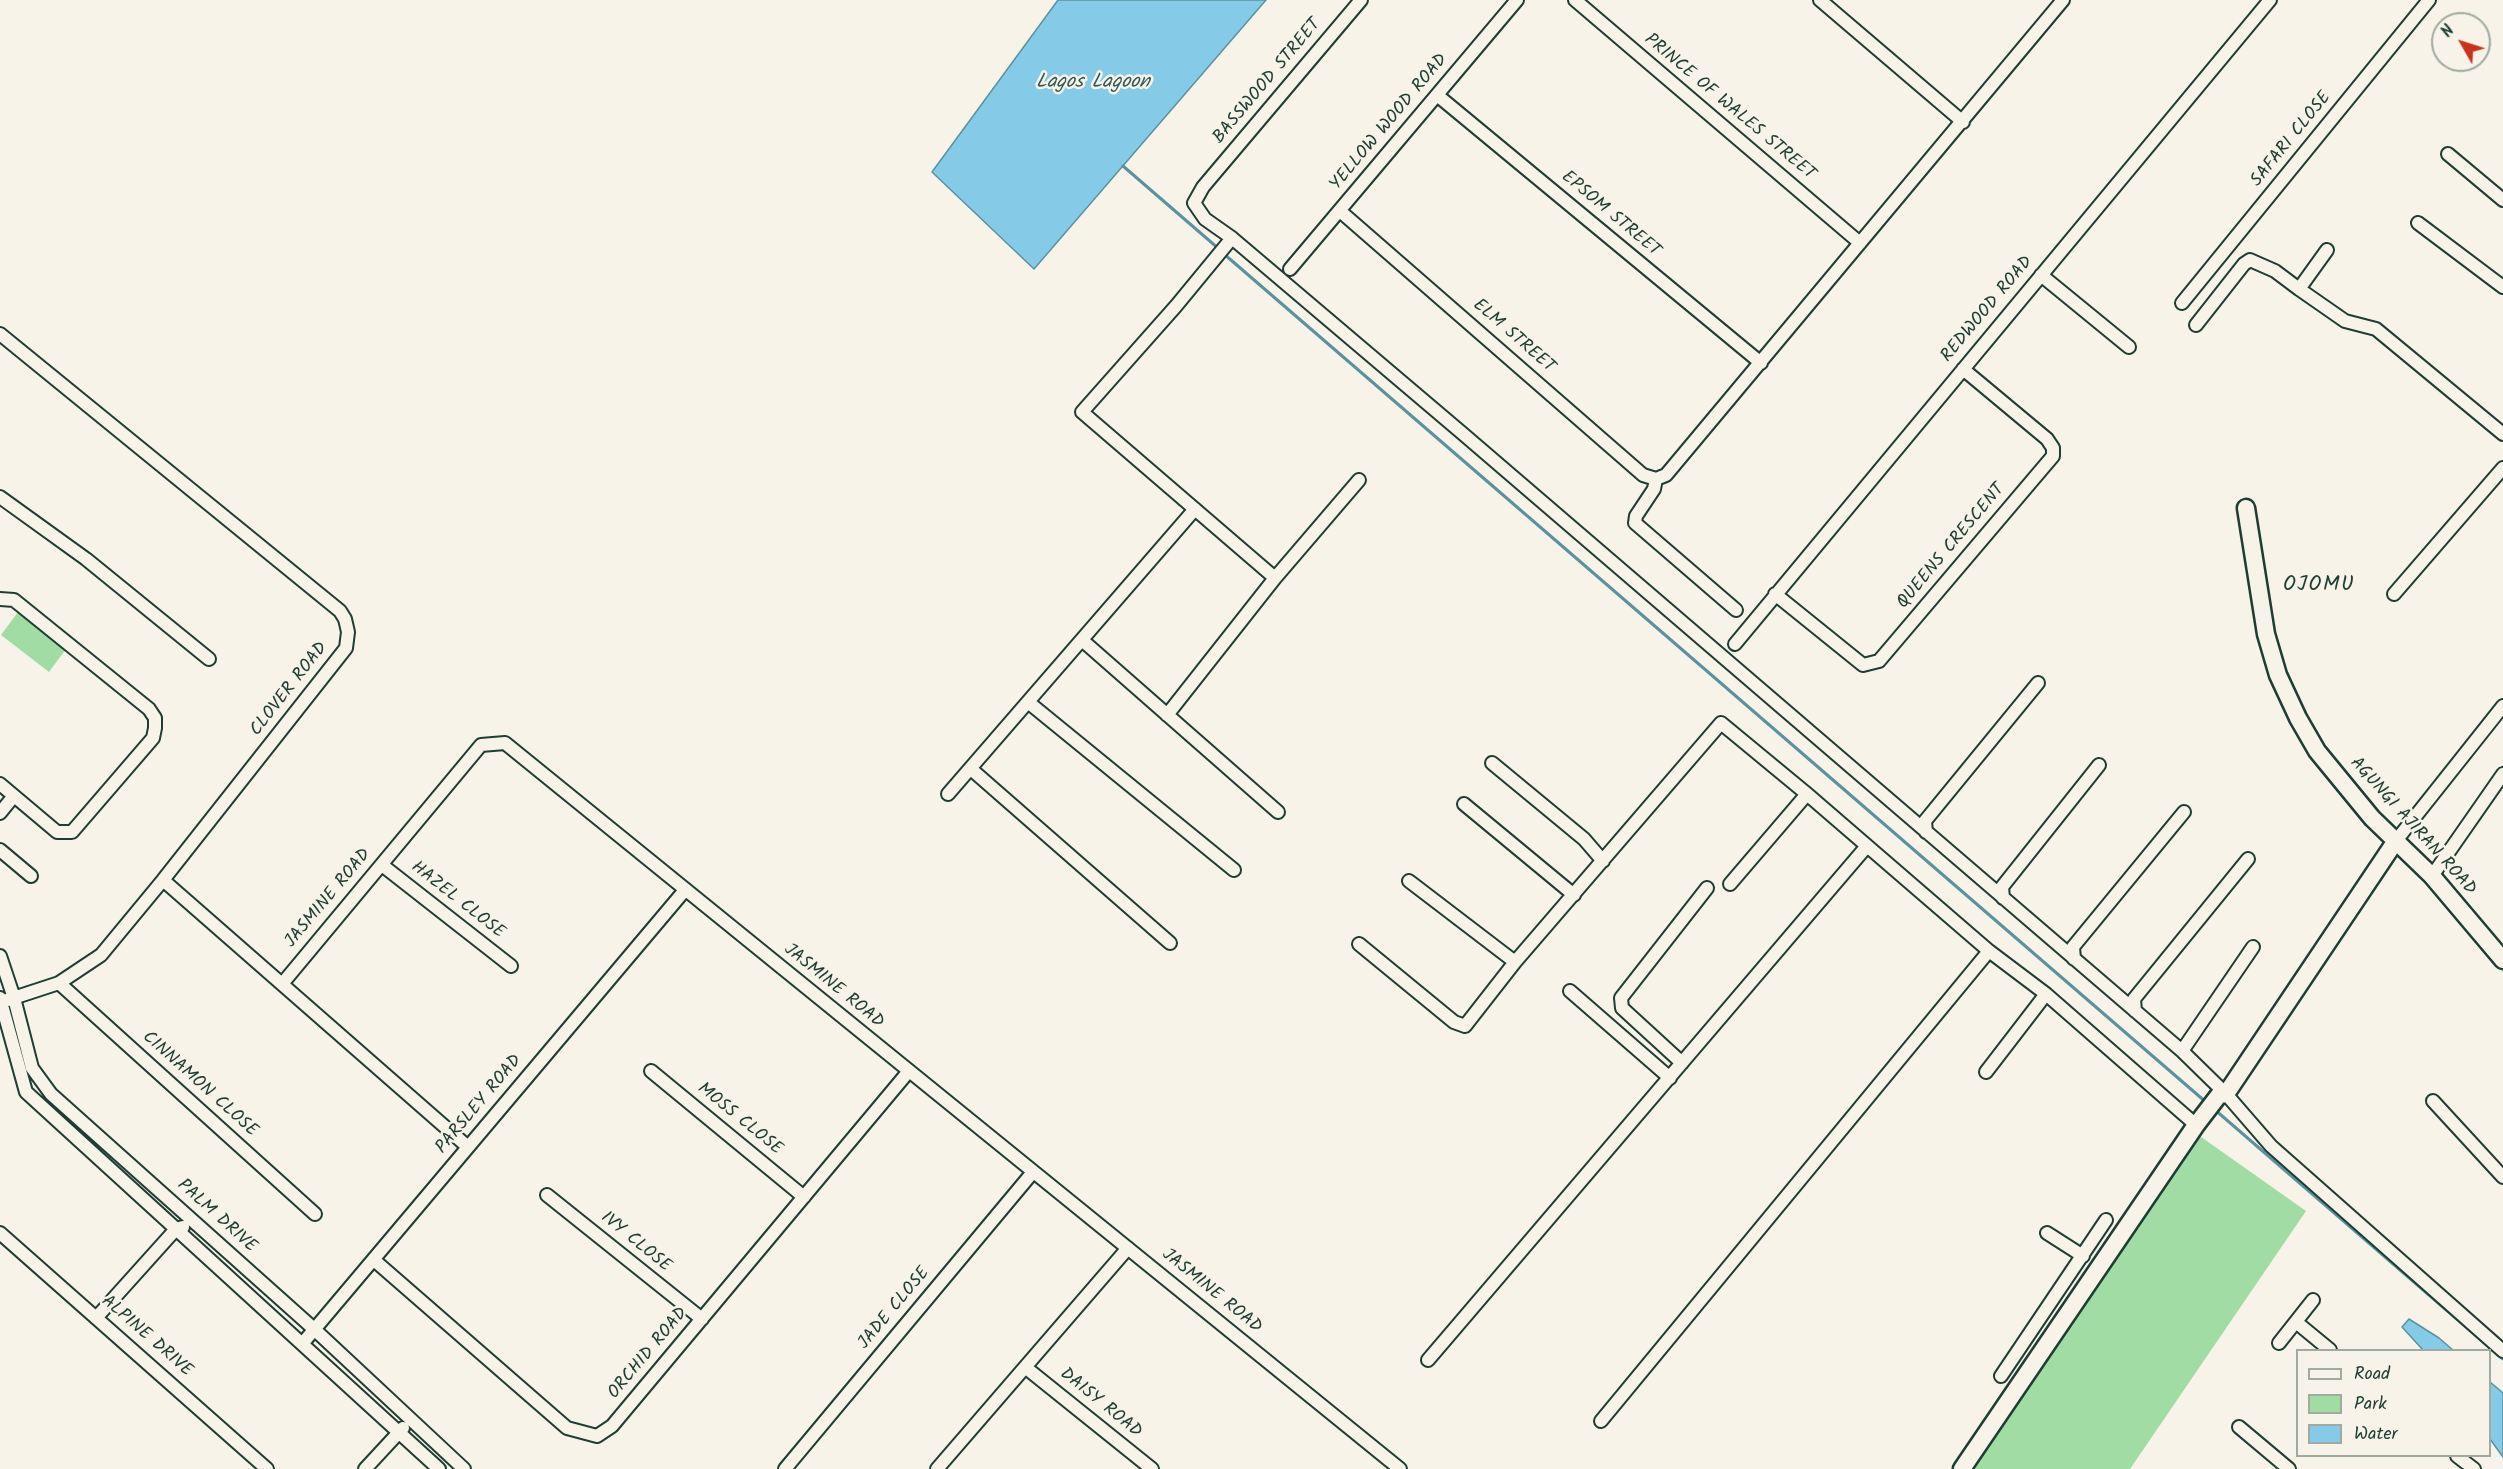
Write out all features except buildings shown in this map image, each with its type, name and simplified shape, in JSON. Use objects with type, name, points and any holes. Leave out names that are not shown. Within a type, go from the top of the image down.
[{"type":"street","name":"BASSWOOD STREET","points":[[1229,240],[1205,219],[1194,202],[1203,187],[1361,0]]},
{"type":"street","name":"YELLOW WOOD ROAD","points":[[1290,269],[1517,0]]},
{"type":"street","name":"PRINCE OF WALES STREET","points":[[1575,0],[1860,243]]},
{"type":"street","points":[[1820,0],[1963,122]]},
{"type":"street","points":[[1736,610],[1635,523],[1636,516],[1661,477],[1761,363],[2063,0]]},
{"type":"street","name":"REDWOOD ROAD","points":[[1735,644],[2271,0]]},
{"type":"street","name":"SAFARI CLOSE","points":[[2182,303],[2429,0]]},
{"type":"street","name":"EPSOM STREET","points":[[1437,95],[1761,363]]},
{"type":"street","points":[[2448,154],[2503,200]]},
{"type":"street","name":"ELM STREET","points":[[1340,211],[1643,475],[1661,477]]},
{"type":"street","points":[[2418,223],[2503,287]]},
{"type":"street","points":[[1275,578],[1082,412],[1176,306],[1229,240],[2182,1051],[2271,1146],[2503,1351]]},
{"type":"street","points":[[2299,289],[2327,250]]},
{"type":"street","points":[[2196,325],[2244,264],[2250,260],[2275,271],[2345,321],[2376,329],[2503,434]]},
{"type":"street","points":[[2041,275],[2129,348]]},
{"type":"street","name":"CLOVER ROAD","points":[[0,334],[340,610],[348,632],[346,648],[101,955],[59,984],[0,1000]]},
{"type":"street","name":"QUEENS CRESCENT","points":[[1775,594],[1863,665],[1879,661],[2053,456],[2053,448],[2047,439],[1963,369]]},
{"type":"street","points":[[2394,594],[2503,468]]},
{"type":"street","points":[[1167,715],[1275,578],[1359,480]]},
{"type":"street","points":[[0,497],[86,559],[209,659]]},
{"type":"street","name":"AGUNGI AJIRAN ROAD","points":[[2246,508],[2266,634],[2278,675],[2298,718],[2317,751],[2372,818],[2432,876],[2503,960]]},
{"type":"street","points":[[948,794],[1195,509]]},
{"type":"street","points":[[0,599],[14,600],[149,709],[155,718],[153,738],[72,832],[57,832],[0,784]]},
{"type":"street","points":[[1082,640],[1278,812]]},
{"type":"street","points":[[1926,832],[1925,821],[2038,683]]},
{"type":"street","points":[[1028,702],[1234,870]]},
{"type":"street","points":[[1962,1469],[2197,1123],[2223,1095],[2395,842],[2503,706]]},
{"type":"street","points":[[1359,944],[1454,1022],[1465,1026],[1515,962],[1721,723],[1989,951],[2046,994],[2197,1123]]},
{"type":"street","name":"JASMINE ROAD","points":[[282,984],[481,745],[505,744],[1400,1469]]},
{"type":"street","points":[[1492,763],[1584,839],[1603,861]]},
{"type":"street","points":[[2003,898],[2002,887],[2099,765]]},
{"type":"street","points":[[971,769],[1170,942]]},
{"type":"street","points":[[2432,876],[2503,774]]},
{"type":"street","points":[[1730,884],[1807,794]]},
{"type":"street","points":[[0,813],[13,797]]},
{"type":"street","points":[[1464,804],[1574,895]]},
{"type":"street","points":[[2074,959],[2073,947],[2184,812]]},
{"type":"street","points":[[1428,1360],[1867,846]]},
{"type":"street","points":[[0,850],[31,876]]},
{"type":"street","points":[[2135,1011],[2134,999],[2248,859]]},
{"type":"street","name":"HAZEL CLOSE","points":[[382,865],[511,966]]},
{"type":"street","points":[[163,880],[468,1148]]},
{"type":"street","points":[[1408,881],[1515,962]]},
{"type":"street","points":[[1682,1063],[1622,1008],[1621,998],[1707,888]]},
{"type":"street","name":"PARSLEY ROAD","points":[[302,1344],[685,890]]},
{"type":"street","points":[[2182,1051],[2253,947]]},
{"type":"street","points":[[1600,1421],[1989,951]]},
{"type":"street","name":"PALM DRIVE","points":[[0,957],[14,998],[32,1068],[51,1094],[314,1329],[464,1469]]},
{"type":"street","name":"CINNAMON CLOSE","points":[[59,984],[315,1214]]},
{"type":"street","points":[[1570,992],[1670,1078]]},
{"type":"street","points":[[1986,1072],[2046,994]]},
{"type":"street","name":"PALM DRIVE","points":[[0,1000],[26,1092],[439,1469]]},
{"type":"street","name":"MOSS CLOSE","points":[[651,1071],[804,1197]]},
{"type":"street","name":"ORCHID ROAD","points":[[374,1260],[567,1428],[597,1436],[612,1426],[909,1071]]},
{"type":"street","points":[[2433,1101],[2503,1177]]},
{"type":"street","name":"JADE CLOSE","points":[[785,1469],[1033,1172]]},
{"type":"street","name":"IVY CLOSE","points":[[547,1195],[702,1319]]},
{"type":"street","points":[[2001,1376],[2106,1220]]},
{"type":"street","points":[[96,1317],[176,1229],[196,1223]]},
{"type":"street","name":"ALPINE DRIVE","points":[[0,1233],[267,1469]]},
{"type":"street","points":[[2047,1233],[2085,1253],[2104,1259]]},
{"type":"street","points":[[937,1469],[1128,1248]]},
{"type":"street","points":[[2279,1343],[2313,1300]]},
{"type":"street","points":[[2296,1322],[2329,1349]]},
{"type":"street","name":"DAISY ROAD","points":[[1025,1367],[1152,1469]]},
{"type":"street","points":[[365,1469],[410,1419]]},
{"type":"street","points":[[2239,1426],[2289,1469]]},
{"type":"street","points":[[2459,1457],[2474,1469]]},
{"type":"green space","points":[[18,612],[66,649],[49,672],[1,635]]},
{"type":"green space","points":[[2187,1127],[2306,1211],[2130,1469],[1962,1469]]},
{"type":"water","name":"Lagos Lagoon","points":[[1058,0],[1266,0],[1034,269],[932,172]]},
{"type":"water","points":[[2409,1319],[2452,1349],[2422,1349],[2402,1327]]},
{"type":"water","points":[[2491,1383],[2503,1393],[2503,1457],[2491,1440]]},
{"type":"waterway","points":[[1123,166],[1219,249]]},
{"type":"waterway","points":[[1224,254],[2207,1103]]},
{"type":"waterway","points":[[2214,1109],[2503,1359]]},
{"type":"district","name":"OJOMU","points":[[2319,586]]}]
